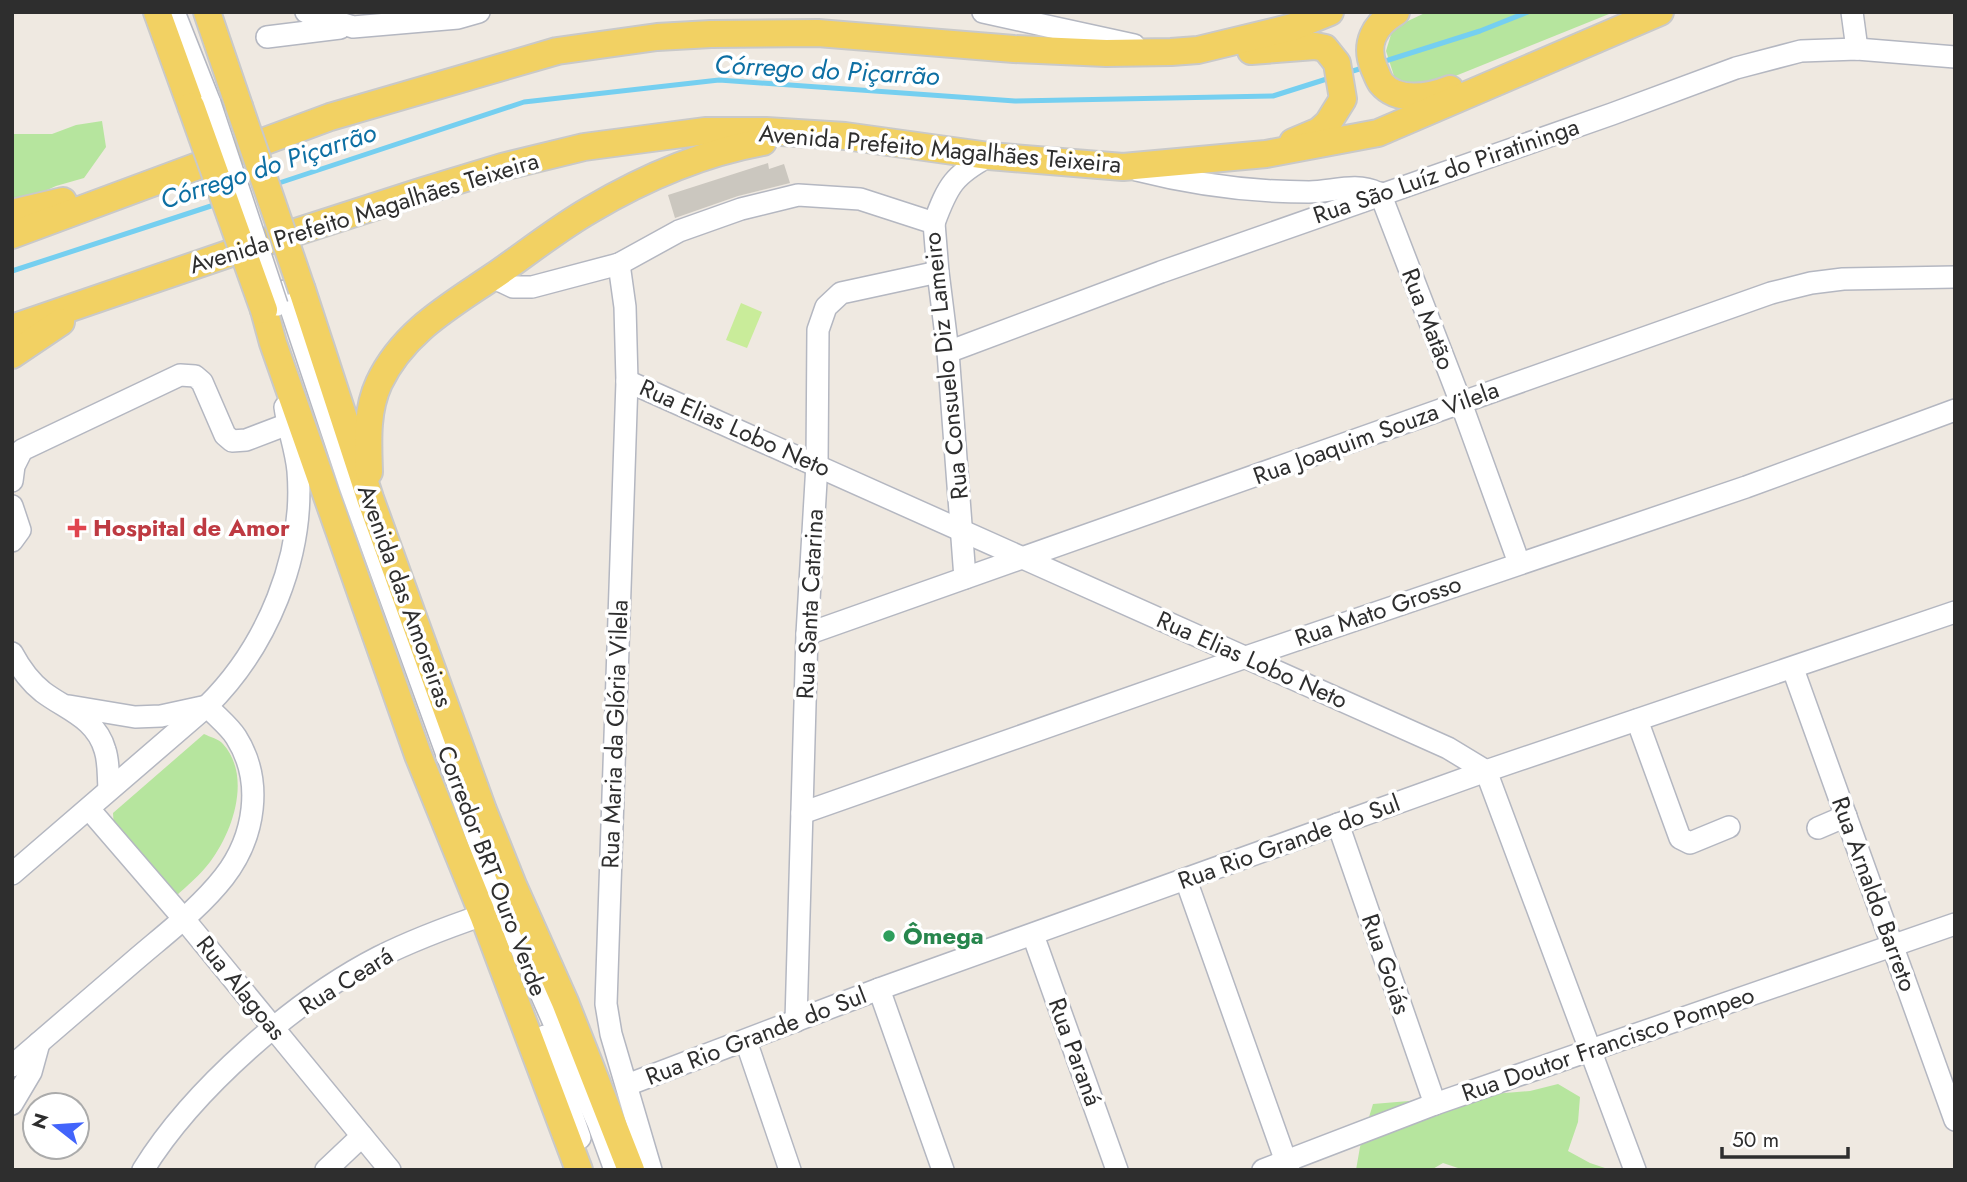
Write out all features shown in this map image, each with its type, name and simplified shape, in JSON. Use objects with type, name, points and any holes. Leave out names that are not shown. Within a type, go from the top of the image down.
[{"type":"main road","name":"Avenida das Amoreiras","points":[[157,12],[215,103],[282,299],[370,498],[483,810],[565,1002],[631,1170]]},
{"type":"main road","name":"Avenida das Amoreiras","points":[[207,12],[215,103],[282,299],[273,343],[418,755],[483,915],[579,1170]]},
{"type":"main road","points":[[12,235],[330,117],[557,51],[605,43],[711,34],[818,33],[1014,49],[1106,53],[1171,52],[1198,50],[1293,27],[1330,12]]},
{"type":"main road","points":[[1396,12],[1376,30],[1370,41],[1369,56],[1382,84],[1393,92],[1423,97],[1440,93],[1473,78],[1545,62]]},
{"type":"main road","name":"Avenida Prefeito Magalhães Teixeira","points":[[92,302],[228,254],[502,167],[584,147],[705,131],[766,131],[821,135],[989,156],[1123,167],[1266,154],[1378,133],[1660,12]]},
{"type":"main road","points":[[1198,50],[1230,55],[1315,46],[1325,48],[1337,63],[1343,99],[1336,113],[1319,131],[1266,154]]},
{"type":"main road","points":[[370,498],[368,436],[373,399],[383,375],[412,335],[440,311],[590,210],[644,181],[712,153],[769,141],[821,135]]},
{"type":"main road","points":[[12,213],[184,171]]},
{"type":"main road","points":[[12,227],[49,216],[71,214]]},
{"type":"main road","points":[[12,328],[92,302]]},
{"type":"main road","points":[[12,355],[92,302]]},
{"type":"street","points":[[174,12],[215,103]]},
{"type":"street","points":[[189,12],[215,103]]},
{"type":"street","points":[[306,12],[330,22],[353,27]]},
{"type":"street","points":[[267,37],[458,19],[480,12]]},
{"type":"street","points":[[983,12],[1171,52]]},
{"type":"street","points":[[1852,12],[1857,49]]},
{"type":"street","name":"Rua São Luíz do Piratininga","points":[[948,352],[1380,193],[1612,114],[1736,68],[1801,51],[1857,49],[1955,57]]},
{"type":"street","points":[[934,223],[952,183],[964,170],[989,156]]},
{"type":"street","points":[[1123,167],[1190,182],[1244,188],[1308,192],[1351,187],[1369,188],[1380,193]]},
{"type":"street","name":"Rua Matão","points":[[1380,193],[1519,563]]},
{"type":"street","name":"Rua Consuelo Diz Lameiro","points":[[492,277],[513,287],[532,287],[619,264],[679,232],[741,209],[798,195],[860,199],[934,223],[948,352],[965,578]]},
{"type":"street","points":[[619,264],[625,307],[627,381]]},
{"type":"street","name":"Rua Santa Catarina","points":[[796,1021],[807,634],[817,464],[818,330],[826,307],[841,293],[938,272]]},
{"type":"street","name":"Rua Joaquim Souza Vilela","points":[[807,634],[1771,293],[1811,283],[1843,279],[1955,277]]},
{"type":"street","name":"Corredor BRT Ouro Verde","points":[[282,299],[313,400],[479,873],[539,1019],[591,1170]]},
{"type":"street","name":"Corredor BRT Ouro Verde","points":[[282,299],[494,883],[549,1016],[598,1123],[615,1170]]},
{"type":"street","points":[[12,874],[207,706],[228,685],[246,660],[261,631],[287,572],[295,538],[299,490],[296,453],[273,343]]},
{"type":"street","points":[[12,481],[14,466],[22,450],[180,375],[195,376],[202,382],[225,435],[232,441],[247,440],[288,424]]},
{"type":"street","name":"Rua Elias Lobo Neto","points":[[627,381],[1448,748],[1486,771]]},
{"type":"street","name":"Rua Maria da Glória Vilela","points":[[627,381],[606,1004],[611,1034],[651,1170]]},
{"type":"street","name":"Rua Mato Grosso","points":[[802,813],[1246,657],[1746,487],[1955,410]]},
{"type":"street","points":[[12,506],[20,530],[12,541]]},
{"type":"street","name":"Rua Rio Grande do Sul","points":[[626,1085],[879,989],[1486,771],[1955,612]]},
{"type":"street","points":[[12,653],[23,673],[61,704],[135,717],[161,716],[207,706]]},
{"type":"street","name":"Rua Arnaldo Barreto","points":[[1793,668],[1955,1120]]},
{"type":"street","points":[[69,706],[91,724],[101,741],[106,752],[109,788]]},
{"type":"street","points":[[12,1066],[183,918],[224,876],[243,844],[252,817],[253,786],[247,759],[235,736],[207,706]]},
{"type":"street","points":[[1637,720],[1680,838],[1690,843],[1729,827]]},
{"type":"street","points":[[1486,771],[1635,1170]]},
{"type":"street","name":"Rua Alagoas","points":[[89,809],[183,918],[390,1170]]},
{"type":"street","points":[[1818,828],[1846,817]]},
{"type":"street","name":"Rua Goiás","points":[[1338,824],[1435,1104]]},
{"type":"street","points":[[1186,880],[1287,1165]]},
{"type":"street","name":"Rua Ceará","points":[[143,1170],[155,1150],[227,1067],[274,1029],[329,988],[377,958],[428,934],[483,915]]},
{"type":"street","name":"Rua Doutor Francisco Pompeo","points":[[1263,1170],[1287,1165],[1435,1104],[1955,924]]},
{"type":"street","name":"Rua Paraná","points":[[1033,935],[1117,1170]]},
{"type":"street","points":[[879,989],[943,1170]]},
{"type":"street","points":[[746,1041],[789,1170]]},
{"type":"street","points":[[12,1104],[31,1072],[39,1042]]},
{"type":"street","points":[[326,1170],[362,1136]]},
{"type":"green space","points":[[1427,12],[1614,12],[1428,87],[1395,79],[1386,51],[1393,28]]},
{"type":"green space","points":[[102,121],[106,147],[84,178],[56,186],[12,206],[12,134],[52,134],[76,125]]},
{"type":"green space","points":[[741,303],[762,312],[747,348],[726,340]]},
{"type":"green space","points":[[204,734],[221,742],[232,757],[238,787],[236,804],[232,820],[218,850],[202,871],[175,897],[114,829],[113,813]]},
{"type":"green space","points":[[1558,1084],[1580,1097],[1578,1122],[1568,1151],[1611,1170],[1464,1170],[1443,1163],[1431,1170],[1356,1170],[1373,1104],[1530,1091]]},
{"type":"building","points":[[768,163],[769,169],[784,164],[790,183],[738,196],[675,218],[668,195]]},
{"type":"waterway","name":"Córrego do Piçarrão","points":[[1379,63],[1480,31],[1528,12]]},
{"type":"waterway","name":"Córrego do Piçarrão","points":[[1346,73],[1366,67]]},
{"type":"waterway","name":"Córrego do Piçarrão","points":[[273,185],[524,102],[719,80],[1015,101],[1273,96],[1333,77]]},
{"type":"waterway","name":"Córrego do Piçarrão","points":[[12,271],[217,204]]},
{"type":"place","name":"Hospital de Amor","points":[[77,528]]},
{"type":"place","name":"Ômega","points":[[889,936]]}]
